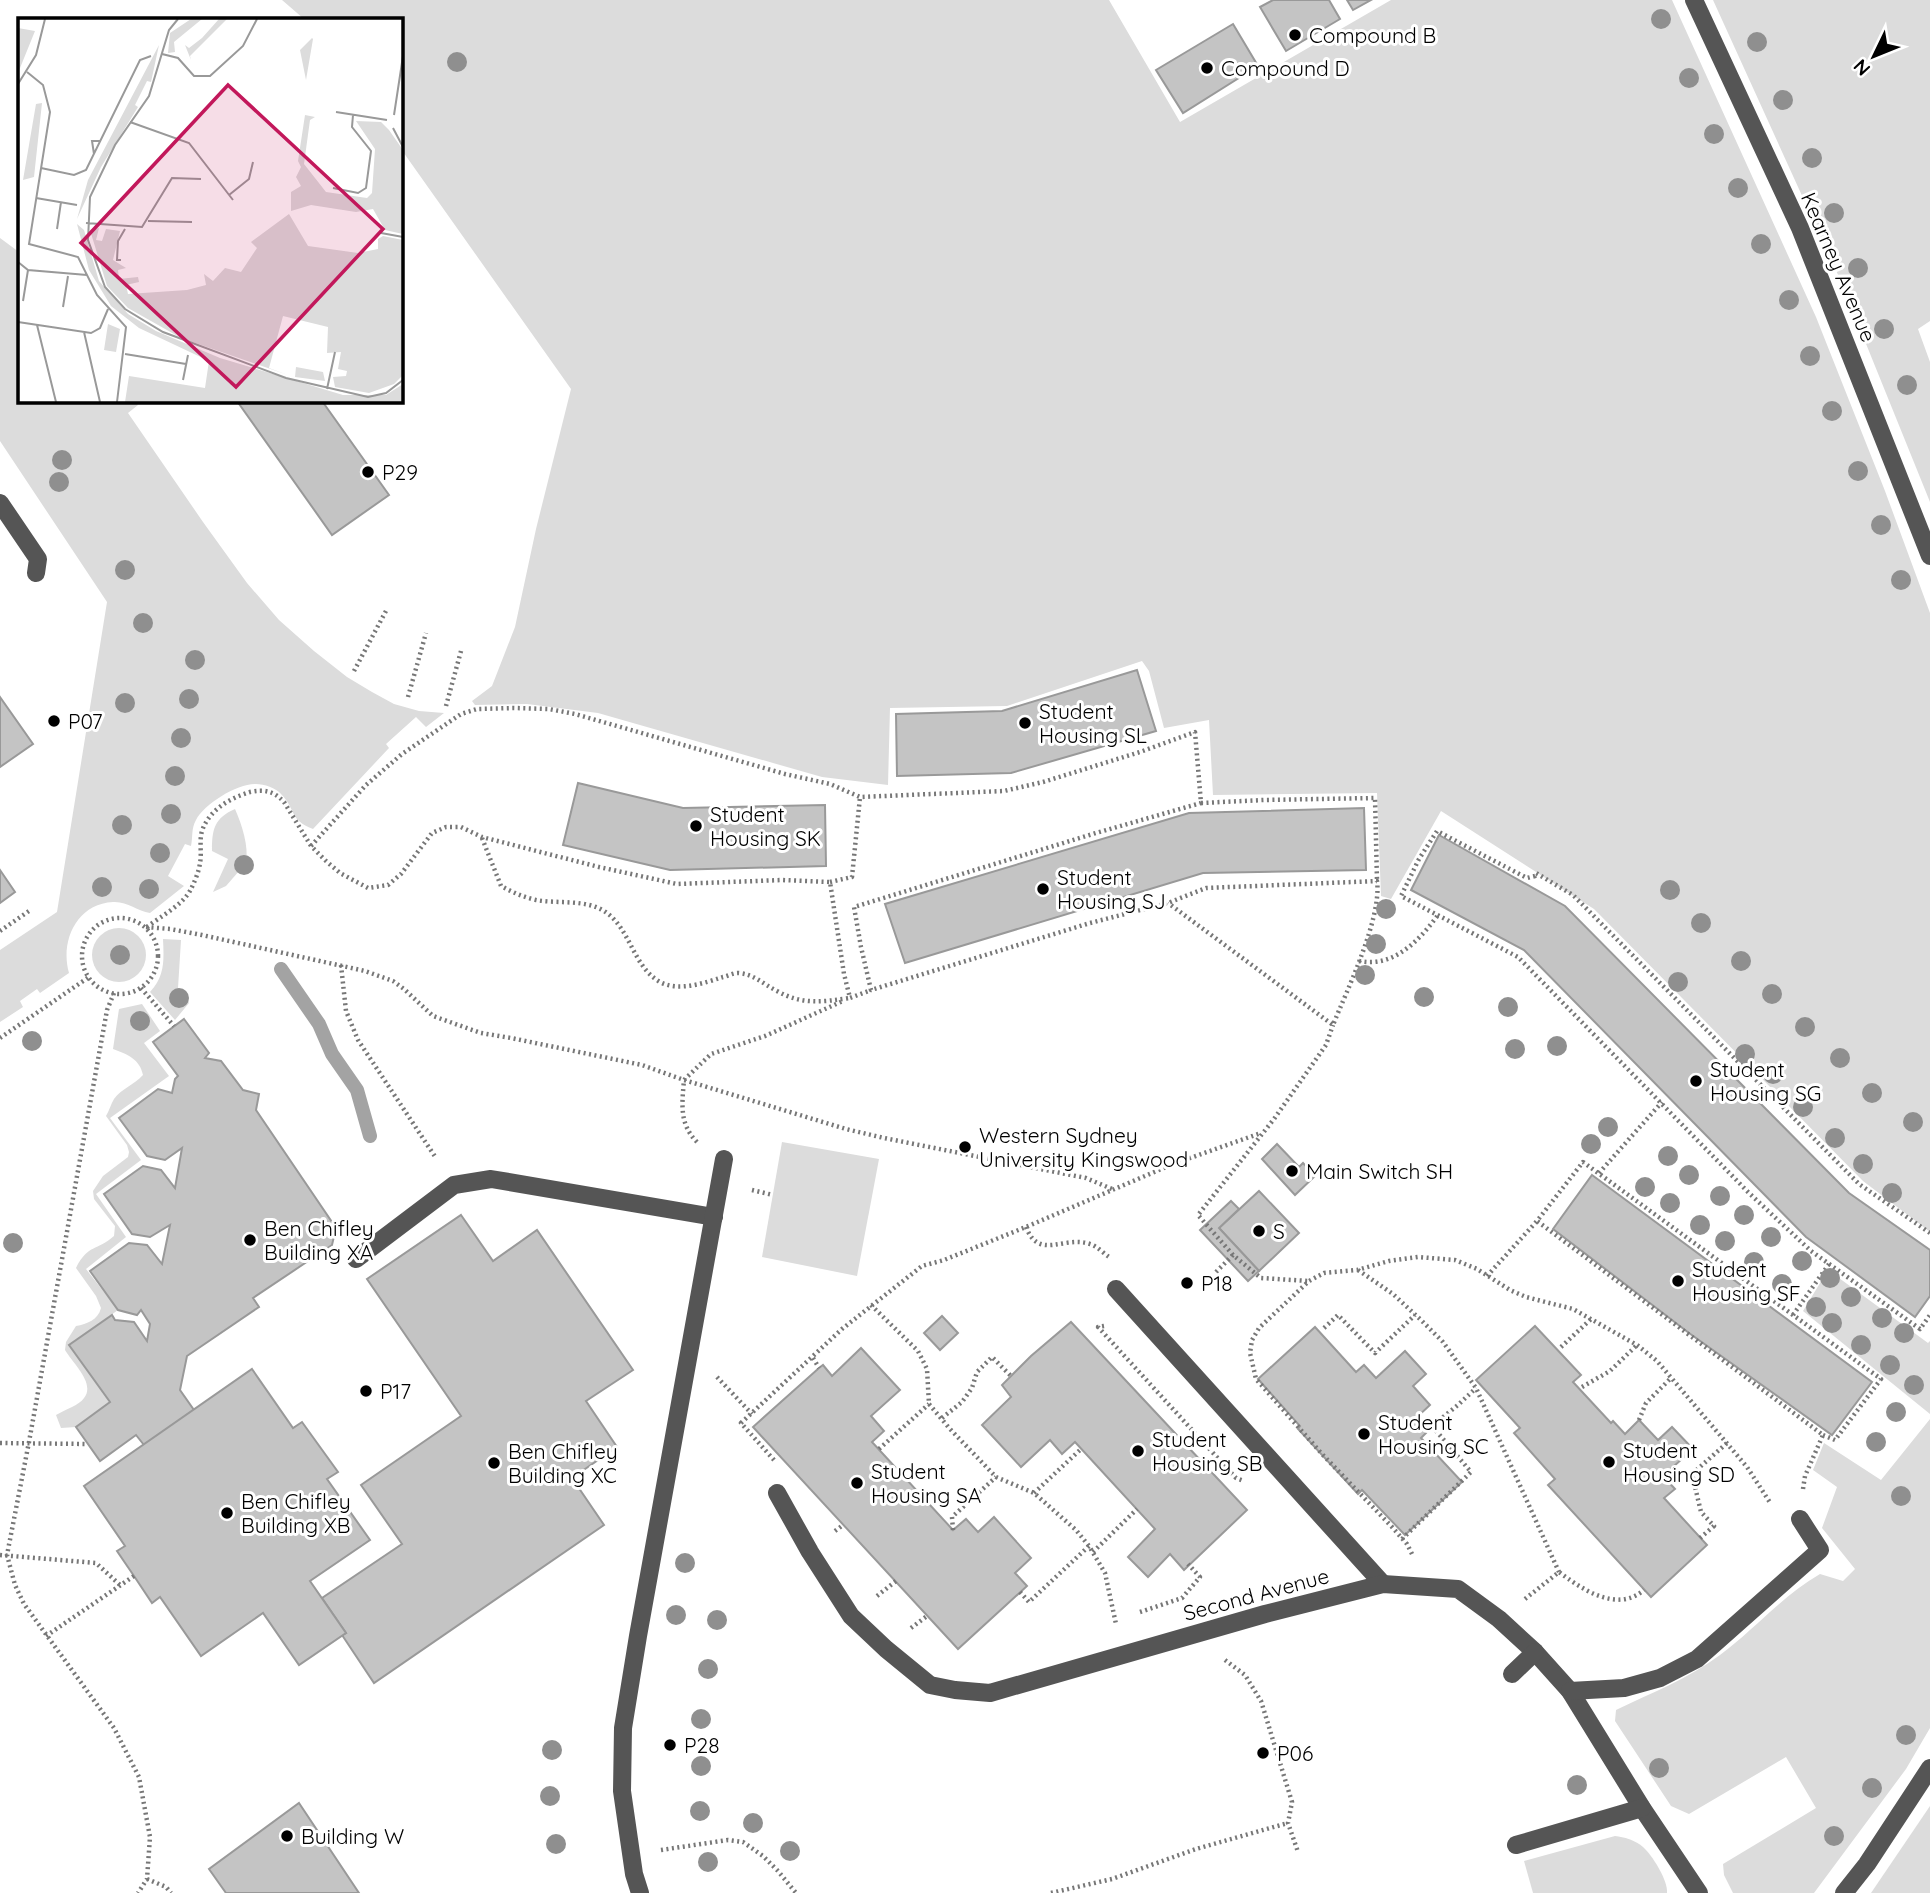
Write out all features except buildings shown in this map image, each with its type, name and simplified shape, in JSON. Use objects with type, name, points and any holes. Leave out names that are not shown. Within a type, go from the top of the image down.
[{"type":"street","name":"Kearney Avenue","points":[[1694,0],[1800,228],[1930,555]]},
{"type":"street","points":[[0,503],[38,559],[36,573]]},
{"type":"street","points":[[640,1893],[622,1791],[623,1728],[724,1159]]},
{"type":"street","points":[[356,1259],[424,1205],[454,1185],[491,1179],[714,1217]]},
{"type":"street","points":[[1116,1289],[1383,1584]]},
{"type":"street","name":"Second Avenue","points":[[777,1493],[810,1552],[851,1616],[930,1685],[954,1690],[990,1693],[1383,1584],[1458,1589],[1499,1619],[1535,1652],[1570,1691],[1642,1808],[1699,1893]]},
{"type":"street","points":[[1570,1691],[1624,1688],[1660,1678],[1697,1659],[1820,1550],[1800,1519]]},
{"type":"street","points":[[1511,1674],[1535,1652]]},
{"type":"street","points":[[1844,1893],[1867,1864],[1930,1768]]},
{"type":"street","points":[[1516,1844],[1642,1808]]},
{"type":"path","points":[[354,671],[387,609]]},
{"type":"path","points":[[408,697],[426,633]]},
{"type":"path","points":[[446,705],[461,651]]},
{"type":"path","points":[[311,846],[366,785],[402,754],[461,714],[477,709],[550,709],[575,714],[830,784],[860,797],[1004,791],[1043,782],[1195,732],[1201,803]]},
{"type":"path","points":[[146,927],[176,906],[190,892],[200,866],[202,832],[212,812],[246,793],[261,790],[278,796],[284,802],[311,846],[340,873],[368,888],[388,885],[401,874],[432,833],[446,827],[461,827],[482,837],[677,884],[830,881],[852,877],[860,797]]},
{"type":"path","points":[[872,990],[854,907],[1201,803],[1374,798],[1379,893],[1375,914],[1326,1045],[1274,1119],[1198,1215],[1233,1255],[1261,1278],[1309,1281]]},
{"type":"path","points":[[1930,1233],[1858,1184],[1573,895],[1536,873],[1535,876],[1527,878],[1437,831],[1419,859],[1401,896],[1518,957],[1749,1193],[1811,1251],[1920,1329],[1930,1315]]},
{"type":"path","points":[[482,837],[501,886],[536,900],[590,905],[604,911],[617,921],[644,970],[662,983],[677,986],[698,985],[736,973],[756,977],[777,991],[802,1001],[825,1002],[850,998]]},
{"type":"path","points":[[830,881],[850,998]]},
{"type":"path","points":[[724,1159],[709,1155],[688,1133],[681,1108],[684,1080],[711,1054],[765,1036],[872,990],[1063,930],[1168,903],[1206,888],[1377,881]]},
{"type":"path","points":[[1168,903],[1333,1025]]},
{"type":"path","points":[[0,931],[29,911]]},
{"type":"path","points":[[1359,961],[1379,962],[1404,952],[1438,915]]},
{"type":"path","points":[[146,927],[155,940],[158,961],[155,971],[141,988],[131,992],[107,992],[89,977],[82,953],[85,941],[92,930],[102,922],[126,918],[146,927],[202,934],[365,971],[393,981],[433,1016],[481,1034],[642,1065],[846,1129],[915,1146],[1086,1178],[1112,1189]]},
{"type":"path","points":[[341,965],[346,1011],[358,1040],[454,1185]]},
{"type":"path","points":[[0,1038],[89,977]]},
{"type":"path","points":[[141,988],[174,1026]]},
{"type":"path","points":[[114,993],[107,1010],[29,1442],[3,1555],[20,1594],[46,1636],[114,1728],[139,1777],[150,1838],[147,1879],[138,1893]]},
{"type":"path","points":[[1599,1173],[1661,1102]]},
{"type":"path","points":[[777,1493],[775,1461],[741,1423],[842,1329],[922,1266],[944,1260],[1026,1227],[1173,1164],[1261,1133]]},
{"type":"path","points":[[1487,1276],[1537,1221],[1583,1162],[1881,1379],[1835,1440],[1823,1435],[1537,1221]]},
{"type":"path","points":[[1026,1227],[1030,1237],[1045,1246],[1070,1241],[1095,1246],[1131,1277],[1116,1289]]},
{"type":"path","points":[[1216,1272],[1233,1255]]},
{"type":"path","points":[[1418,1586],[1414,1558],[1407,1544],[1256,1379],[1250,1353],[1252,1340],[1259,1328],[1309,1281],[1324,1273],[1357,1270],[1389,1261],[1435,1257],[1455,1260],[1526,1297],[1573,1309],[1637,1345],[1657,1361],[1747,1467],[1779,1514],[1800,1519],[1805,1476],[1823,1435]]},
{"type":"path","points":[[1793,1315],[1829,1264]]},
{"type":"path","points":[[1357,1270],[1393,1294],[1443,1342],[1476,1388],[1559,1572],[1574,1583],[1605,1598],[1636,1597],[1644,1590]]},
{"type":"path","points":[[872,1305],[918,1351],[927,1369],[929,1404],[950,1429],[996,1477],[1034,1493],[1090,1546],[1105,1573],[1124,1655]]},
{"type":"path","points":[[1324,1328],[1338,1315],[1375,1353],[1415,1315]]},
{"type":"path","points":[[1561,1348],[1591,1319]]},
{"type":"path","points":[[1582,1387],[1610,1371],[1637,1345]]},
{"type":"path","points":[[690,1349],[752,1414]]},
{"type":"path","points":[[813,1357],[819,1368]]},
{"type":"path","points":[[942,1418],[962,1402],[972,1388],[976,1372],[992,1357],[1011,1376]]},
{"type":"path","points":[[1640,1420],[1646,1403],[1671,1378]]},
{"type":"path","points":[[1402,1539],[1471,1472],[1432,1426],[1476,1388]]},
{"type":"path","points":[[879,1449],[929,1404]]},
{"type":"path","points":[[0,1443],[88,1444]]},
{"type":"path","points":[[1700,1538],[1714,1526],[1702,1512],[1692,1474],[1727,1443]]},
{"type":"path","points":[[1034,1493],[1082,1449]]},
{"type":"path","points":[[953,1530],[951,1517],[996,1477]]},
{"type":"path","points":[[1093,1552],[1136,1509]]},
{"type":"path","points":[[1020,1592],[1029,1602],[1090,1546]]},
{"type":"path","points":[[3,1555],[96,1563],[120,1585]]},
{"type":"path","points":[[1128,1616],[1182,1598],[1200,1577],[1188,1564]]},
{"type":"path","points":[[1499,1619],[1559,1572]]},
{"type":"path","points":[[46,1636],[134,1576]]},
{"type":"path","points":[[1185,1637],[1217,1654],[1245,1675],[1261,1701],[1292,1802],[1288,1823],[1298,1852]]},
{"type":"path","points":[[1051,1893],[1112,1880],[1196,1849],[1288,1823]]},
{"type":"path","points":[[632,1856],[728,1840],[743,1842],[763,1856],[796,1893]]},
{"type":"path","points":[[147,1879],[166,1887],[171,1893]]},
{"type":"shaded area","points":[[282,0],[1109,0],[1180,122],[1391,0],[1672,0],[1816,317],[1930,613],[1930,1232],[1863,1181],[1594,909],[1441,811],[1391,899],[1381,896],[1377,793],[1213,795],[1209,720],[1164,728],[1149,671],[1142,661],[1007,706],[890,708],[888,785],[822,777],[598,713],[527,704],[475,705],[472,701],[492,686],[515,627],[571,389],[402,150],[402,18],[303,18]]},
{"type":"shaded area","points":[[1713,0],[1930,0],[1930,321],[1918,329],[1930,362],[1930,502],[1839,277]]},
{"type":"shaded area","points":[[0,238],[18,251],[18,402],[136,402],[138,405],[128,413],[247,583],[279,620],[347,677],[372,692],[394,704],[419,711],[444,713],[426,727],[416,717],[386,744],[389,748],[313,829],[296,818],[279,792],[266,786],[256,784],[240,787],[214,801],[196,820],[191,846],[185,844],[168,876],[184,886],[150,913],[118,902],[100,904],[89,910],[80,917],[69,937],[69,973],[40,993],[37,989],[20,1001],[23,1007],[0,1022],[0,950],[57,912],[107,602],[0,441]]},
{"type":"shaded area","points":[[235,809],[246,843],[246,863],[226,886],[213,892],[228,859],[212,851],[214,831],[218,821]]},
{"type":"shaded area","points":[[119,928],[138,936],[146,955],[138,974],[119,982],[100,974],[92,955],[100,936]]},
{"type":"shaded area","points":[[163,939],[181,940],[178,988],[189,1003],[175,1020],[150,992],[161,974]]},
{"type":"shaded area","points":[[142,1004],[160,1031],[144,1043],[169,1076],[110,1118],[141,1160],[96,1194],[126,1237],[86,1269],[118,1310],[69,1345],[110,1402],[76,1427],[61,1428],[56,1415],[82,1401],[87,1387],[81,1372],[65,1350],[66,1342],[76,1326],[92,1321],[101,1308],[96,1296],[76,1268],[89,1251],[114,1236],[115,1226],[94,1199],[93,1191],[103,1176],[128,1157],[129,1152],[106,1116],[117,1095],[143,1075],[136,1061],[113,1049],[119,1009]]},
{"type":"shaded area","points":[[782,1142],[879,1159],[857,1276],[762,1257]]},
{"type":"shaded area","points":[[1828,1270],[1928,1343],[1930,1341],[1930,1414],[1803,1311]]},
{"type":"shaded area","points":[[1930,1419],[1930,1728],[1906,1769],[1814,1893],[1733,1893],[1724,1875],[1723,1864],[1816,1808],[1786,1757],[1689,1814],[1671,1806],[1615,1721],[1616,1710],[1708,1664],[1793,1592],[1820,1574],[1843,1581],[1855,1569],[1822,1528],[1837,1487],[1813,1470],[1824,1443],[1881,1480]]},
{"type":"shaded area","points":[[1930,1806],[1930,1893],[1871,1893]]},
{"type":"shaded area","points":[[1615,1836],[1633,1841],[1647,1851],[1662,1875],[1667,1893],[1533,1893],[1524,1861]]},
{"type":"waterway","points":[[281,969],[319,1024],[332,1054],[357,1090],[370,1136]]},
{"type":"place","name":"Compound B","points":[[1295,35]]},
{"type":"place","name":"Compound D","points":[[1207,68]]},
{"type":"place","name":"P29","points":[[368,472]]},
{"type":"place","name":"P07","points":[[54,721]]},
{"type":"place","name":"Student Housing SL","points":[[1025,723]]},
{"type":"place","name":"Student Housing SK","points":[[696,826]]},
{"type":"place","name":"Student Housing SJ","points":[[1043,889]]},
{"type":"place","name":"Student Housing SG","points":[[1696,1081]]},
{"type":"place","name":"Western Sydney University Kingswood","points":[[965,1147]]},
{"type":"place","name":"Main Switch SH","points":[[1292,1171]]},
{"type":"place","name":"S","points":[[1259,1231]]},
{"type":"place","name":"Ben Chifley Building XA","points":[[250,1240]]},
{"type":"place","name":"Student Housing SF","points":[[1678,1281]]},
{"type":"place","name":"P18","points":[[1187,1283]]},
{"type":"place","name":"P17","points":[[366,1391]]},
{"type":"place","name":"Student Housing SC","points":[[1364,1434]]},
{"type":"place","name":"Student Housing SB","points":[[1138,1451]]},
{"type":"place","name":"Student Housing SD","points":[[1609,1462]]},
{"type":"place","name":"Ben Chifley Building XC","points":[[494,1463]]},
{"type":"place","name":"Student Housing SA","points":[[857,1483]]},
{"type":"place","name":"Ben Chifley Building XB","points":[[227,1513]]},
{"type":"place","name":"P28","points":[[670,1745]]},
{"type":"place","name":"P06","points":[[1263,1753]]},
{"type":"place","name":"Building W","points":[[287,1836]]}]
